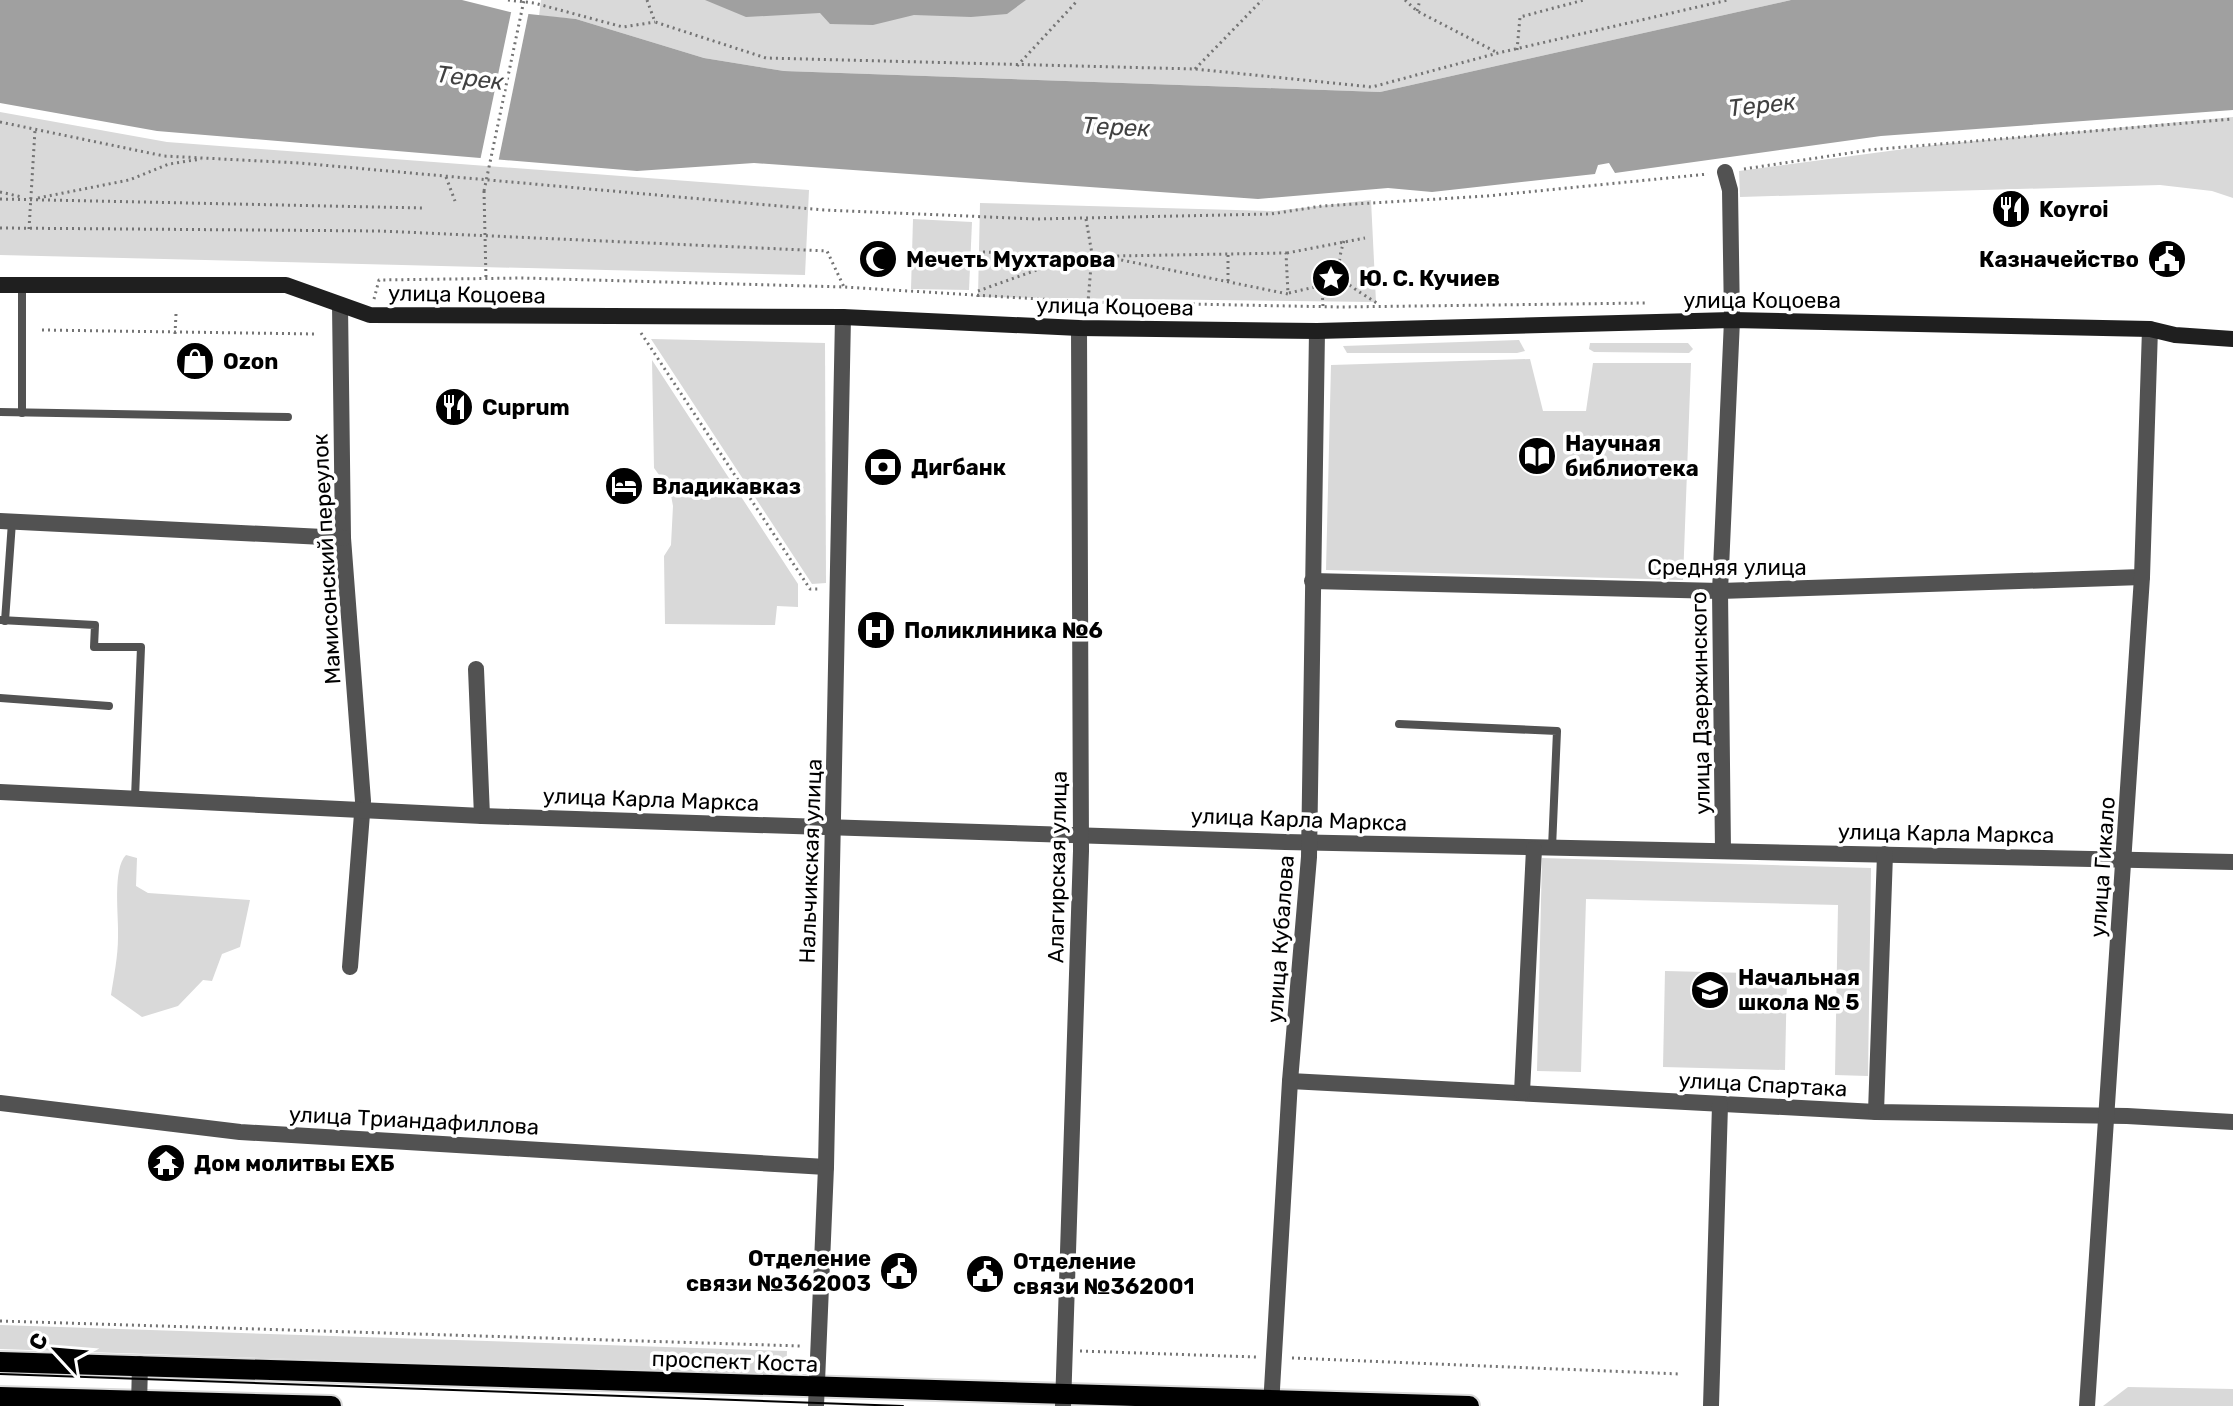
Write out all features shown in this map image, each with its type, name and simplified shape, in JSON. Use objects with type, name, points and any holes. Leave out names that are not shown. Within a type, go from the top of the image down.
[{"type":"main road","name":"проспект Коста","points":[[0,1362],[140,1364],[816,1397],[1469,1406]]},
{"type":"main road","points":[[0,1397],[331,1406]]},
{"type":"street","name":"улица Дзержинского","points":[[1723,851],[1720,591],[1732,320],[1730,190],[1725,172]]},
{"type":"street","name":"улица Коцоева","points":[[0,285],[286,285],[370,315],[843,317],[1079,328],[1317,331],[1732,320],[2150,329],[2175,335],[2233,339]]},
{"type":"street","name":"Мамисонский переулок","points":[[340,305],[343,538],[363,810]]},
{"type":"street","name":"Нальчикская улица","points":[[816,1397],[826,1167],[843,317]]},
{"type":"street","name":"Алагирская улица","points":[[1064,1400],[1081,834],[1079,328]]},
{"type":"street","name":"улица Гикало","points":[[2087,1406],[2109,1116],[2142,577],[2150,329]]},
{"type":"street","name":"улица Кубалова","points":[[1271,1402],[1290,1081],[1309,842],[1317,331]]},
{"type":"street","points":[[6,522],[343,538]]},
{"type":"street","name":"Средняя улица","points":[[1312,581],[1720,591],[2142,577]]},
{"type":"street","points":[[476,669],[482,816]]},
{"type":"street","name":"улица Карла Маркса","points":[[0,792],[482,816],[1309,842],[2233,862]]},
{"type":"street","points":[[350,967],[363,810]]},
{"type":"street","points":[[1522,1092],[1534,849]]},
{"type":"street","points":[[1876,1112],[1885,854]]},
{"type":"street","name":"улица Спартака","points":[[1290,1081],[1876,1112],[2109,1116],[2233,1122]]},
{"type":"street","name":"улица Триандафиллова","points":[[0,1103],[240,1132],[826,1167]]},
{"type":"street","points":[[1711,1406],[1720,1105]]},
{"type":"street","points":[[139,1403],[140,1364]]},
{"type":"lane","points":[[22,285],[22,413]]},
{"type":"lane","points":[[0,412],[288,417]]},
{"type":"lane","points":[[6,522],[3,620],[95,625],[94,647],[141,647],[135,798]]},
{"type":"lane","points":[[0,698],[109,706]]},
{"type":"lane","points":[[1399,724],[1557,731],[1552,848]]},
{"type":"path","points":[[508,0],[534,3],[623,27],[655,22],[766,58],[1195,69],[1372,87],[1498,53],[1728,0]]},
{"type":"path","points":[[486,279],[484,191],[524,0]]},
{"type":"path","points":[[647,0],[655,22]]},
{"type":"path","points":[[1017,66],[1078,0]]},
{"type":"path","points":[[1195,69],[1262,0]]},
{"type":"path","points":[[1405,0],[1417,11],[1498,53]]},
{"type":"path","points":[[1417,11],[1420,0]]},
{"type":"path","points":[[1517,50],[1520,17],[1584,0]]},
{"type":"path","points":[[0,122],[164,156],[824,210],[1086,219],[1271,214],[1322,206],[1487,196],[1725,172],[1869,150],[2233,119]]},
{"type":"path","points":[[29,229],[35,130]]},
{"type":"path","points":[[0,192],[31,199],[129,180],[169,164],[209,158]]},
{"type":"path","points":[[446,177],[455,201]]},
{"type":"path","points":[[0,199],[423,208]]},
{"type":"path","points":[[1086,219],[1092,254],[1088,302]]},
{"type":"path","points":[[0,228],[380,231],[827,251],[844,287]]},
{"type":"path","points":[[978,297],[978,291],[1073,257],[1092,254],[1286,253],[1365,238]]},
{"type":"path","points":[[1344,241],[1337,266],[1342,279],[1380,306]]},
{"type":"path","points":[[983,252],[1073,257]]},
{"type":"path","points":[[1286,253],[1288,294]]},
{"type":"path","points":[[1228,254],[1228,281]]},
{"type":"path","points":[[1114,256],[1288,294],[1323,285],[1332,286],[1342,279]]},
{"type":"path","points":[[1323,306],[1321,272],[1337,266]]},
{"type":"path","points":[[370,315],[379,280],[486,279],[844,287],[1088,302],[1340,307],[1652,303]]},
{"type":"path","points":[[1340,307],[1341,314]]},
{"type":"path","points":[[175,334],[176,314]]},
{"type":"path","points":[[629,317],[810,589],[839,589]]},
{"type":"path","points":[[42,330],[316,334]]},
{"type":"path","points":[[0,1321],[803,1346]]},
{"type":"path","points":[[1076,1351],[1680,1374]]},
{"type":"shaded area","points":[[541,0],[1791,0],[1380,92],[784,71],[704,58],[576,19],[539,16]]},
{"type":"shaded area","points":[[0,112],[167,142],[809,190],[805,275],[0,255]]},
{"type":"shaded area","points":[[2233,117],[2233,198],[2212,191],[2160,185],[1740,197],[1739,171],[1942,144]]},
{"type":"shaded area","points":[[1371,200],[1376,302],[978,297],[980,203],[1275,211]]},
{"type":"shaded area","points":[[913,219],[972,222],[969,290],[911,289]]},
{"type":"shaded area","points":[[651,339],[825,343],[826,583],[812,584]]},
{"type":"shaded area","points":[[1519,340],[1525,351],[1517,353],[1347,353],[1343,346]]},
{"type":"shaded area","points":[[1590,343],[1688,343],[1693,349],[1689,353],[1594,352],[1589,349]]},
{"type":"shaded area","points":[[1530,359],[1543,411],[1586,411],[1593,363],[1691,363],[1683,580],[1326,570],[1331,365]]},
{"type":"shaded area","points":[[652,360],[798,584],[798,607],[777,606],[775,625],[665,624],[664,556],[671,545],[673,506],[670,490],[654,468]]},
{"type":"shaded area","points":[[126,855],[137,858],[136,886],[148,893],[250,900],[240,947],[222,954],[212,981],[203,980],[178,1006],[142,1017],[111,995],[118,944],[119,871]]},
{"type":"shaded area","points":[[1542,858],[1871,868],[1868,1076],[1835,1075],[1838,905],[1586,899],[1581,1072],[1537,1071]]},
{"type":"shaded area","points":[[1665,971],[1787,974],[1785,1070],[1663,1067]]},
{"type":"shaded area","points":[[0,1325],[787,1351],[786,1376],[0,1349]]},
{"type":"shaded area","points":[[2128,1387],[2233,1389],[2233,1406],[2103,1406]]},
{"type":"water","name":"Терек","points":[[0,0],[462,0],[510,12],[576,19],[704,58],[784,71],[1380,92],[1791,0],[2233,0],[2233,110],[1881,136],[1615,173],[1609,163],[1598,165],[1595,174],[1432,192],[1388,188],[1258,199],[754,163],[637,171],[157,131],[0,103]]},
{"type":"water","points":[[705,0],[1026,0],[1007,14],[971,17],[914,15],[873,25],[830,24],[820,13],[746,17]]},
{"type":"pier","points":[[512,8],[529,11],[498,163],[480,161]]},
{"type":"tram line","points":[[0,1374],[903,1406]]},
{"type":"place","name":"Koyroi","points":[[2011,209]]},
{"type":"place","name":"Мечеть Мухтарова","points":[[878,259]]},
{"type":"place","name":"Казначейство","points":[[2167,259]]},
{"type":"place","name":"Ю. С. Кучиев","points":[[1331,278]]},
{"type":"place","name":"Ozon","points":[[195,361]]},
{"type":"place","name":"Cuprum","points":[[454,407]]},
{"type":"place","name":"Научная библиотека","points":[[1537,456]]},
{"type":"place","name":"Дигбанк","points":[[883,467]]},
{"type":"place","name":"Владикавказ","points":[[624,486]]},
{"type":"place","name":"Поликлиника №6","points":[[876,630]]},
{"type":"place","name":"Начальная школа № 5","points":[[1710,990]]},
{"type":"place","name":"Дом молитвы ЕХБ","points":[[166,1163]]},
{"type":"place","name":"Отделение связи №362003","points":[[899,1271]]},
{"type":"place","name":"Отделение связи №362001","points":[[985,1274]]}]
